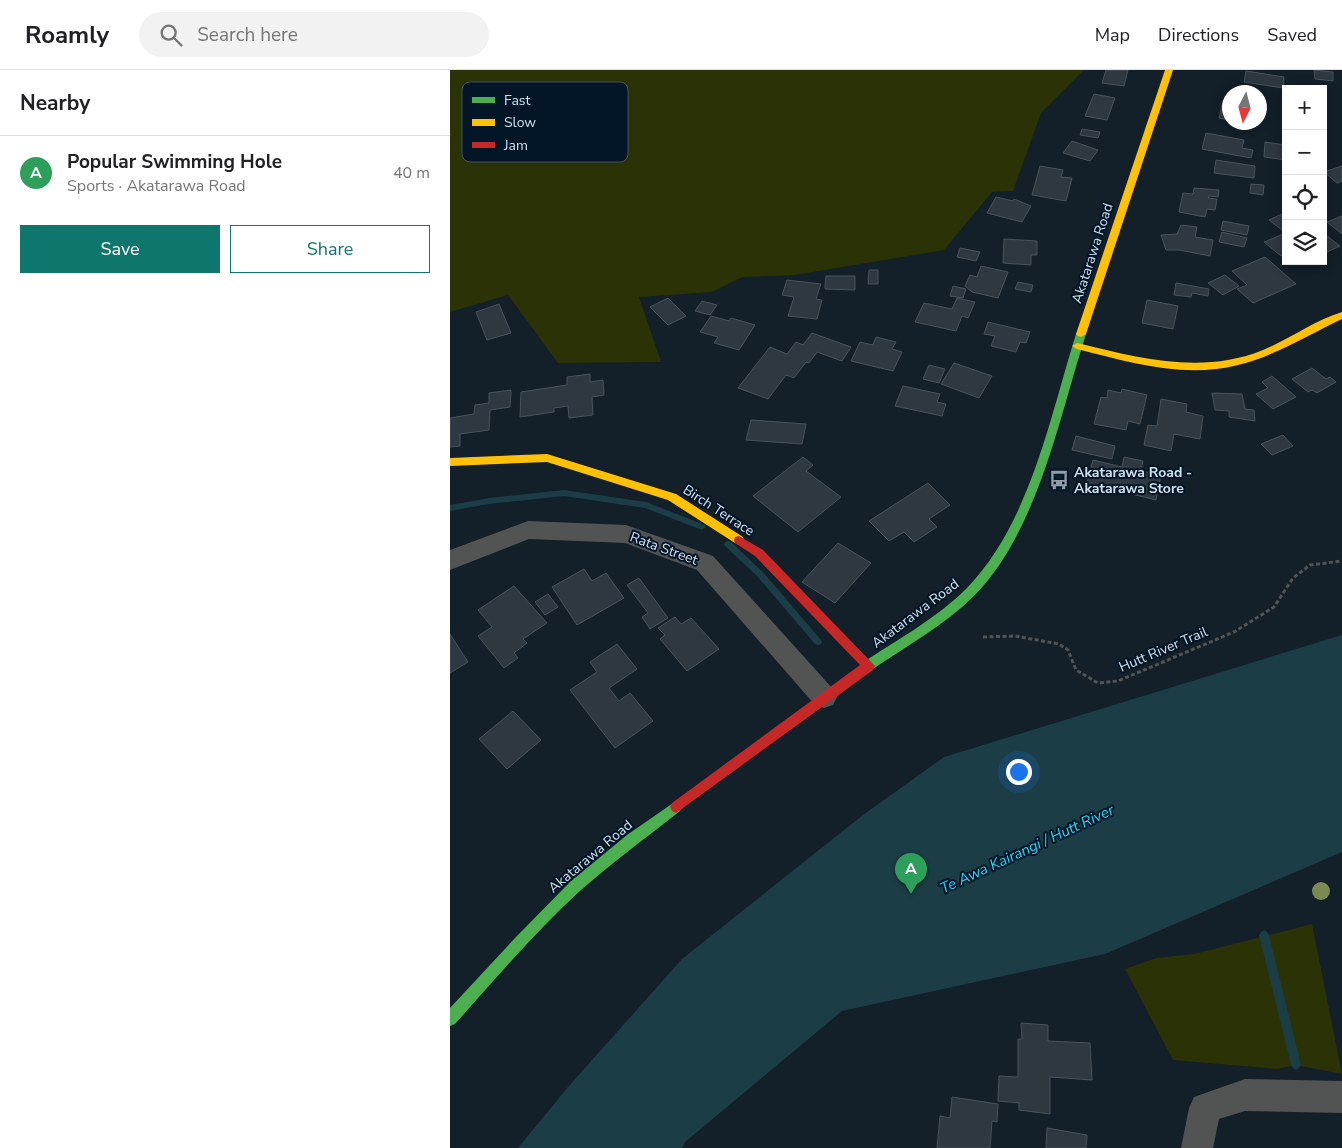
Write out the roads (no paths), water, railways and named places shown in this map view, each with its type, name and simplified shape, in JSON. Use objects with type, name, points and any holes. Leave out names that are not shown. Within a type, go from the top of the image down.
[{"type":"street","name":"Akatarawa Road","points":[[450,1019],[530,930],[596,869],[643,831],[824,697],[946,612],[980,582],[999,554],[1034,485],[1077,346],[1169,70]]},
{"type":"street","points":[[1077,346],[1159,363],[1211,365],[1236,362],[1264,352],[1342,315]]},
{"type":"street","name":"Birch Terrace","points":[[450,462],[547,458],[672,496],[758,553],[869,666]]},
{"type":"street","name":"Rata Street","points":[[450,560],[528,530],[626,534],[705,563],[824,697]]},
{"type":"street","points":[[1197,1148],[1205,1108],[1245,1095],[1342,1097]]},
{"type":"water","name":"Te Awa Kairangi / Hutt River","points":[[1342,635],[1342,852],[1105,954],[842,1011],[685,1142],[682,1148],[518,1148],[568,1087],[682,959],[863,815],[944,757]]},
{"type":"waterway","points":[[450,508],[489,501],[564,493],[646,505],[702,527]]},
{"type":"waterway","points":[[728,544],[760,574],[818,642]]},
{"type":"waterway","points":[[1264,935],[1296,1065]]},
{"type":"place","name":"Akatarawa Road - Akatarawa Store","points":[[1059,480]]},
{"type":"place","name":"Popular Swimming Hole","points":[[911,894]]}]
